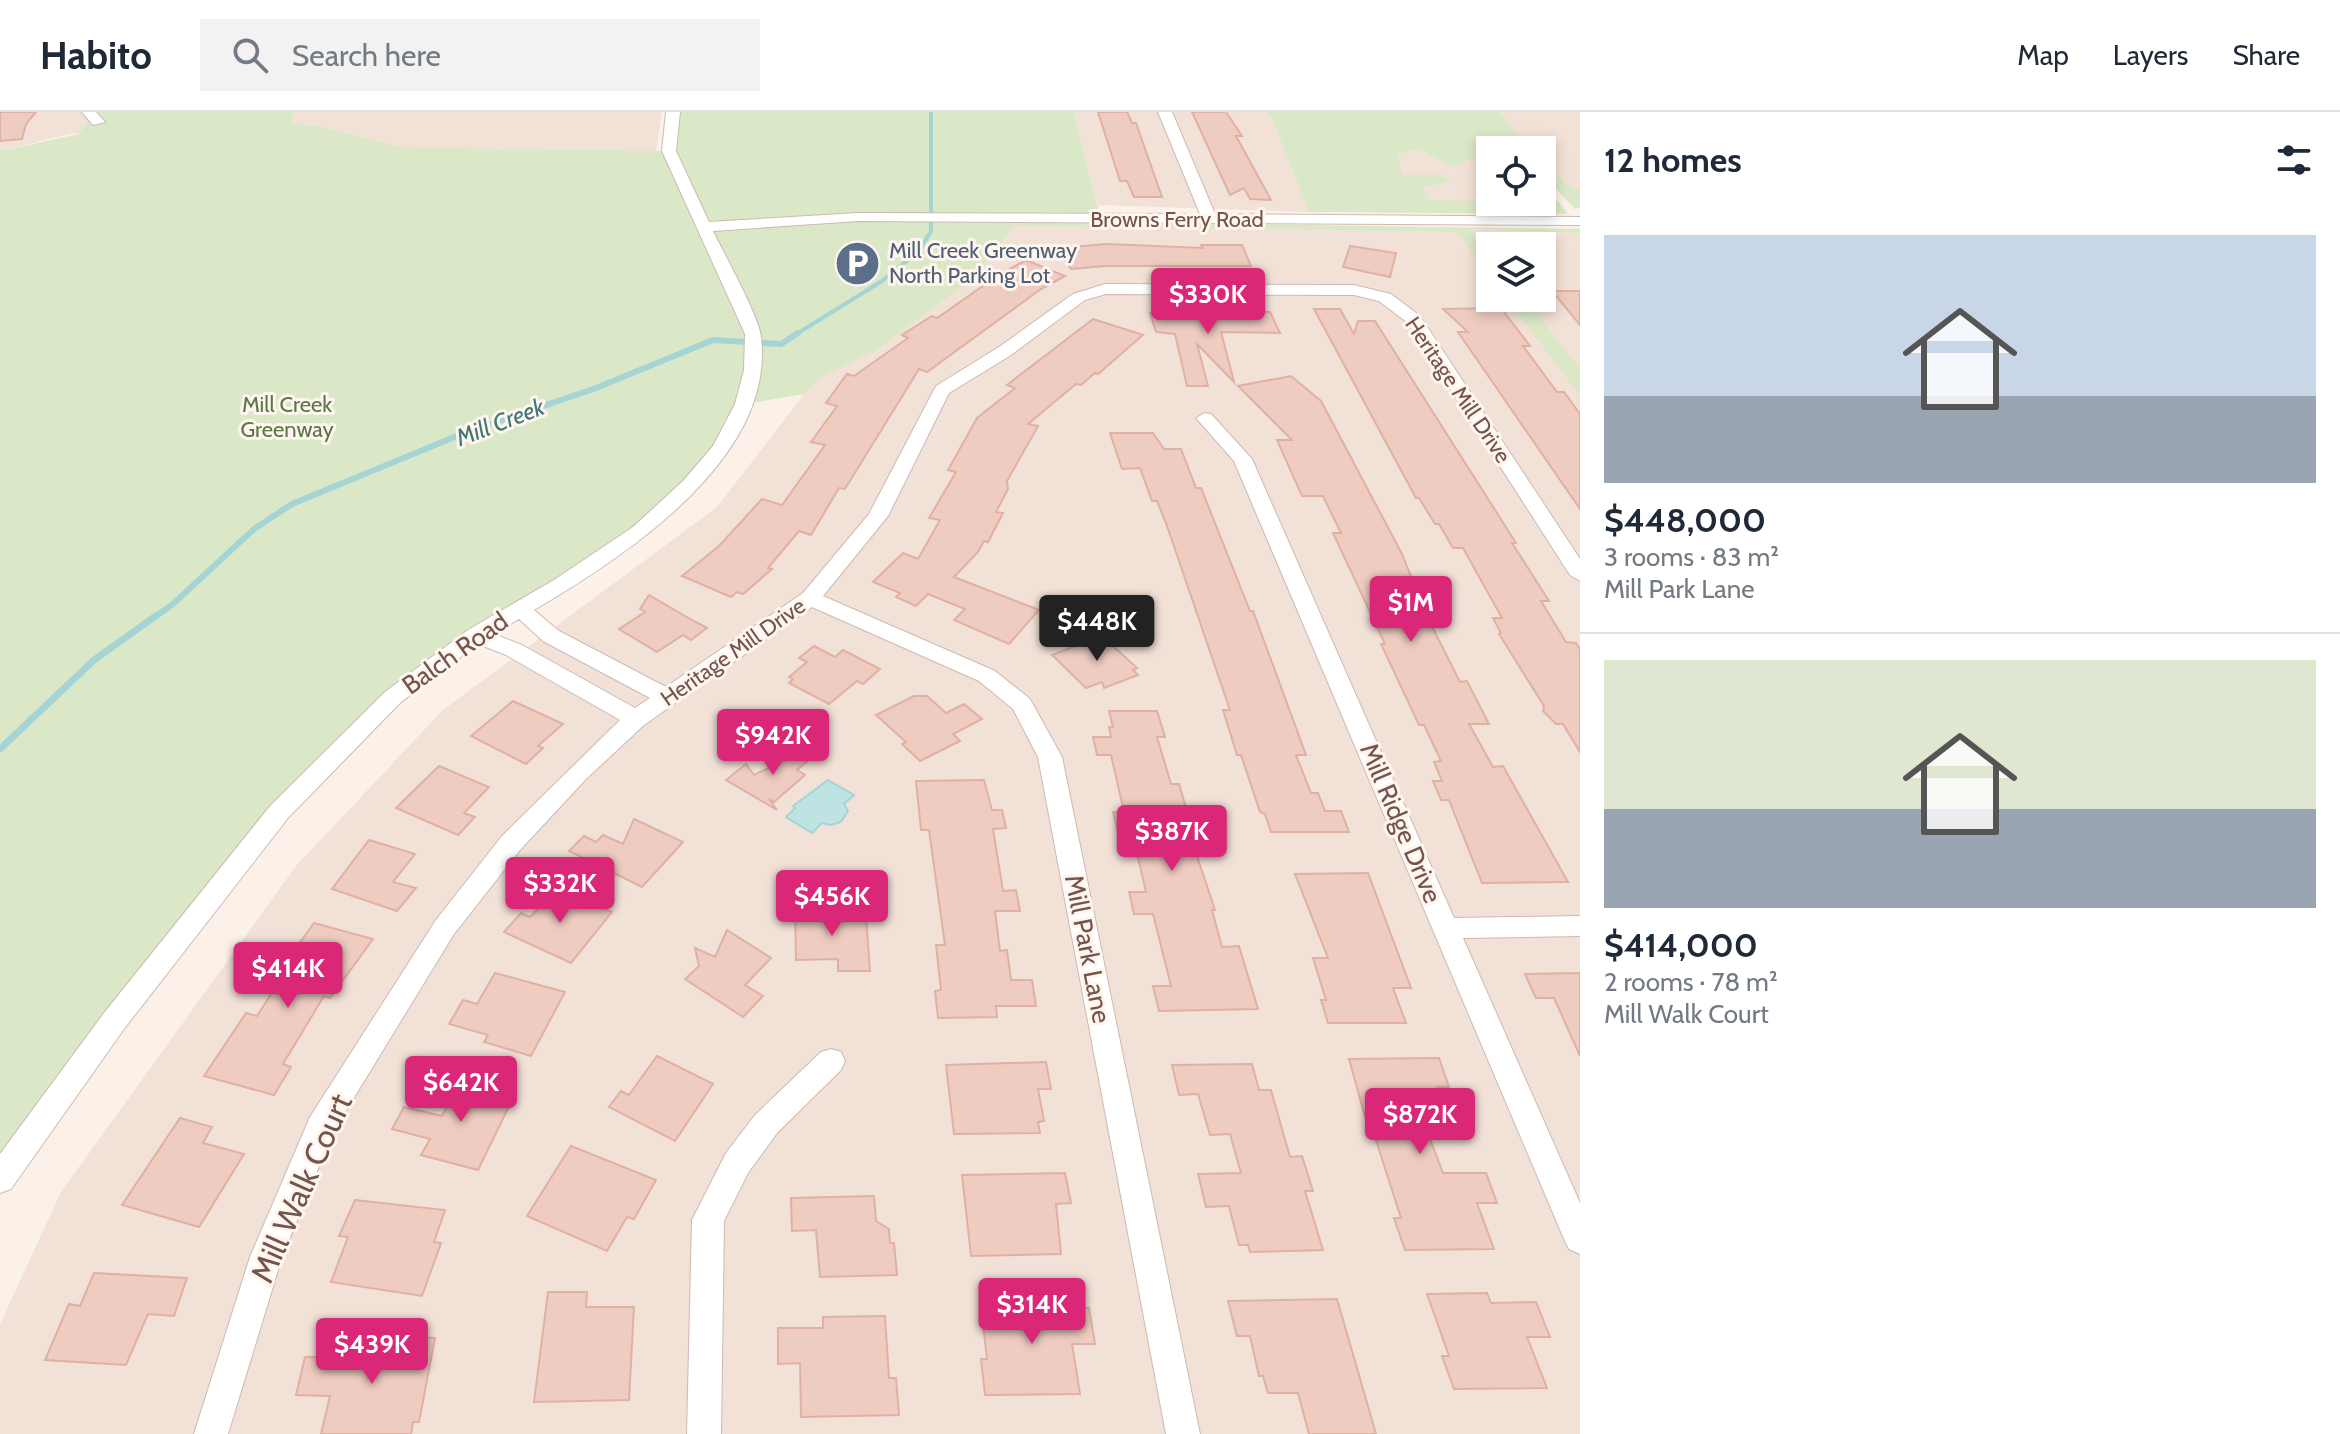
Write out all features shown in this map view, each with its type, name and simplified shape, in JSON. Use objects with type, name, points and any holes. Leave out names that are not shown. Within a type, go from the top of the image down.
[{"type":"street","name":"Balch Road","points":[[0,1179],[114,1021],[279,812],[393,697],[476,635],[561,585],[640,531],[690,485],[721,448],[744,404],[753,370],[753,334],[669,151],[673,112]]},
{"type":"street","points":[[1165,112],[1209,219]]},
{"type":"street","name":"Browns Ferry Road","points":[[692,202],[704,213],[729,221],[774,222]]},
{"type":"street","name":"Browns Ferry Road","points":[[705,227],[858,217],[1580,221]]},
{"type":"street","name":"Browns Ferry Road","points":[[714,250],[728,232],[774,222]]},
{"type":"street","name":"Heritage Mill Drive","points":[[511,843],[578,773],[636,719],[810,598],[878,516],[942,390],[1005,351],[1079,297],[1105,289],[1354,290],[1385,297],[1414,320],[1580,575]]},
{"type":"street","name":"Mill Ridge Drive","points":[[1205,418],[1243,459],[1580,1239]]},
{"type":"street","name":"Mill Park Lane","points":[[810,598],[987,676],[1022,704],[1050,757],[1183,1434]]},
{"type":"street","points":[[520,609],[551,636],[669,698]]},
{"type":"street","points":[[476,635],[514,650],[636,719]]},
{"type":"street","name":"Mill Walk Court","points":[[211,1434],[266,1257],[321,1126],[445,927],[511,843]]},
{"type":"street","points":[[1447,928],[1580,926]]},
{"type":"street","points":[[704,1434],[708,1220],[737,1163],[766,1124],[831,1061]]},
{"type":"shaded area","points":[[0,112],[138,112],[93,136],[73,133],[0,151]]},
{"type":"shaded area","points":[[282,112],[662,112],[656,151],[400,147],[327,128],[289,133]]},
{"type":"shaded area","points":[[1074,112],[1265,112],[1272,119],[1309,212],[1098,205]]},
{"type":"shaded area","points":[[1500,112],[1580,112],[1580,190],[1568,185],[1556,173],[1556,136],[1520,136]]},
{"type":"shaded area","points":[[1418,149],[1455,168],[1476,158],[1476,202],[1430,200],[1423,187],[1451,182],[1442,175],[1402,176],[1398,155]]},
{"type":"shaded area","points":[[1014,226],[1457,232],[1476,257],[1476,312],[1516,312],[1580,397],[1580,1434],[0,1434],[0,1324],[61,1192],[296,866],[443,710],[717,507],[816,379],[976,276]]},
{"type":"shaded area","points":[[1470,229],[1552,232],[1476,232],[1476,236]]},
{"type":"shaded area","points":[[1556,232],[1580,233],[1580,368],[1536,312],[1556,312]]},
{"type":"green space","name":"Mill Creek Greenway","points":[[95,112],[294,112],[290,123],[327,128],[401,147],[668,151],[673,112],[1074,112],[1101,219],[1016,221],[1580,229],[1580,233],[1471,229],[1476,236],[1476,257],[1457,232],[1014,226],[976,276],[875,351],[817,379],[805,394],[744,404],[721,448],[640,531],[393,697],[279,812],[0,1179],[0,151],[79,134]]},
{"type":"green space","points":[[1265,112],[1500,112],[1520,136],[1476,136],[1476,158],[1455,168],[1418,149],[1398,155],[1402,175],[1443,175],[1452,182],[1423,187],[1430,200],[1476,201],[1476,213],[1309,212],[1272,119]]},
{"type":"green space","points":[[1556,173],[1568,185],[1580,190],[1580,207],[1575,209],[1556,189]]},
{"type":"green space","points":[[1556,199],[1568,214],[1556,214]]},
{"type":"green space","points":[[1516,312],[1536,312],[1580,368],[1580,397]]},
{"type":"water","points":[[828,780],[854,795],[844,804],[848,811],[841,822],[831,825],[822,823],[812,833],[786,817],[795,808],[793,806]]},
{"type":"building","points":[[0,112],[36,112],[26,124],[22,139],[0,141]]},
{"type":"building","points":[[1098,112],[1127,112],[1132,123],[1136,123],[1162,197],[1134,197],[1127,181],[1120,181]]},
{"type":"building","points":[[1192,112],[1226,112],[1242,136],[1236,136],[1271,200],[1250,199],[1244,188],[1230,195]]},
{"type":"building","points":[[1106,244],[1203,248],[1201,245],[1242,245],[1251,266],[1105,266],[1071,269],[1057,248]]},
{"type":"building","points":[[1350,246],[1396,253],[1390,277],[1343,267]]},
{"type":"building","points":[[1026,260],[1065,276],[1041,289],[927,372],[919,369],[845,489],[839,488],[811,535],[799,531],[768,568],[772,569],[743,594],[737,592],[731,597],[682,576],[719,546],[762,499],[782,505],[825,445],[811,442],[837,406],[826,403],[847,374],[854,376],[908,338],[902,335],[932,316],[937,318],[1000,274]]},
{"type":"building","points":[[1556,291],[1580,291],[1580,325],[1556,296]]},
{"type":"building","points":[[1173,305],[1193,305],[1195,311],[1270,312],[1280,333],[1221,332],[1234,382],[1197,344],[1208,386],[1187,386],[1175,334],[1156,332],[1150,313],[1175,312]]},
{"type":"building","points":[[1314,309],[1340,309],[1354,334],[1358,321],[1375,321],[1516,543],[1512,543],[1549,601],[1541,601],[1566,642],[1576,643],[1580,649],[1580,752],[1563,724],[1556,724],[1543,711],[1544,706],[1499,634],[1493,618],[1502,618],[1463,548],[1453,548],[1439,524],[1435,524],[1419,498],[1416,498]]},
{"type":"building","points":[[1443,309],[1504,312],[1530,346],[1523,346],[1557,392],[1564,392],[1580,414],[1580,509],[1458,332],[1468,332]]},
{"type":"building","points":[[1093,319],[1143,335],[1098,374],[1095,373],[1081,385],[1076,384],[1028,424],[1038,426],[1007,481],[1008,489],[996,512],[1003,513],[988,542],[984,541],[978,552],[954,577],[1039,610],[1009,644],[954,620],[965,609],[928,594],[916,606],[896,597],[900,593],[873,582],[903,553],[918,559],[940,520],[929,518],[956,472],[948,470],[977,418],[1015,388],[1007,385]]},
{"type":"building","points":[[1291,376],[1321,401],[1402,554],[1412,579],[1408,579],[1460,682],[1467,681],[1489,724],[1469,724],[1493,767],[1503,766],[1568,882],[1482,883],[1449,800],[1441,800],[1433,781],[1442,781],[1434,762],[1441,761],[1424,725],[1419,725],[1381,644],[1385,644],[1333,533],[1341,533],[1323,496],[1302,496],[1277,440],[1292,440],[1238,386]]},
{"type":"building","points":[[1110,433],[1153,433],[1164,449],[1181,449],[1196,488],[1201,488],[1250,611],[1253,611],[1306,755],[1296,755],[1311,793],[1318,793],[1325,811],[1341,811],[1349,832],[1271,832],[1265,814],[1260,812],[1241,755],[1237,755],[1223,710],[1230,710],[1166,523],[1157,501],[1152,501],[1140,468],[1122,469]]},
{"type":"building","points":[[649,595],[707,628],[691,640],[683,635],[657,652],[619,629],[645,612],[640,609]]},
{"type":"building","points":[[1102,636],[1137,668],[1133,670],[1138,675],[1104,688],[1102,682],[1086,688],[1052,655]]},
{"type":"building","points":[[814,646],[835,657],[843,650],[880,669],[863,684],[857,681],[829,704],[789,683],[793,679],[789,677],[807,662],[799,658]]},
{"type":"building","points":[[914,696],[927,696],[946,713],[964,704],[982,719],[953,734],[960,741],[920,761],[902,744],[906,742],[876,715]]},
{"type":"building","points":[[513,701],[563,724],[538,746],[543,748],[526,764],[471,736]]},
{"type":"building","points":[[1109,711],[1157,711],[1165,737],[1157,737],[1171,784],[1179,784],[1193,831],[1189,832],[1215,910],[1212,910],[1222,947],[1239,946],[1258,1009],[1159,1011],[1153,986],[1171,986],[1153,914],[1134,914],[1129,892],[1146,892],[1132,832],[1118,833],[1113,812],[1124,812],[1111,755],[1097,755],[1093,737],[1111,737],[1109,727],[1113,727]]},
{"type":"building","points":[[818,744],[822,749],[797,770],[805,775],[774,802],[769,799],[777,810],[726,780],[746,764],[754,775]]},
{"type":"building","points":[[439,766],[489,787],[464,813],[475,817],[458,835],[396,808]]},
{"type":"building","points":[[984,780],[992,810],[1002,810],[1006,828],[993,829],[1003,891],[1016,890],[1020,911],[995,911],[1000,951],[1007,950],[1011,980],[1032,980],[1036,1006],[996,1006],[997,1017],[938,1018],[935,991],[941,990],[936,945],[945,945],[929,830],[921,830],[916,781]]},
{"type":"building","points":[[634,819],[683,842],[642,887],[569,851],[584,836],[596,842],[603,835],[623,844]]},
{"type":"building","points":[[369,840],[415,854],[393,882],[416,888],[397,911],[332,889]]},
{"type":"building","points":[[1368,873],[1411,988],[1393,988],[1406,1023],[1328,1023],[1321,1000],[1326,1000],[1313,958],[1328,958],[1295,874]]},
{"type":"building","points":[[558,888],[612,912],[571,963],[504,932],[521,913],[530,917]]},
{"type":"building","points":[[839,908],[839,916],[866,916],[870,971],[838,971],[838,959],[796,960],[795,909]]},
{"type":"building","points":[[314,923],[373,939],[330,998],[324,996],[283,1064],[291,1067],[274,1095],[204,1076],[246,1013],[257,1016],[278,983],[272,981]]},
{"type":"building","points":[[727,930],[771,958],[745,985],[763,996],[743,1017],[685,979],[699,966],[695,948],[715,957]]},
{"type":"building","points":[[495,973],[565,992],[531,1056],[484,1042],[488,1035],[449,1024],[463,1000],[477,1004]]},
{"type":"building","points":[[1580,973],[1580,1056],[1554,998],[1536,998],[1525,974]]},
{"type":"building","points":[[657,1056],[713,1084],[675,1141],[609,1107],[621,1091],[629,1095]]},
{"type":"building","points":[[1439,1058],[1449,1087],[1437,1087],[1447,1113],[1434,1113],[1440,1131],[1427,1131],[1443,1173],[1486,1173],[1497,1203],[1477,1203],[1494,1249],[1405,1250],[1394,1218],[1401,1218],[1373,1131],[1369,1131],[1349,1059]]},
{"type":"building","points":[[1046,1062],[1051,1089],[1038,1089],[1044,1121],[1038,1122],[1040,1133],[954,1134],[946,1065]]},
{"type":"building","points":[[1252,1064],[1259,1090],[1271,1090],[1290,1157],[1302,1156],[1313,1191],[1305,1191],[1323,1250],[1250,1252],[1248,1245],[1239,1245],[1229,1206],[1206,1207],[1198,1174],[1241,1173],[1230,1134],[1210,1135],[1198,1094],[1179,1095],[1172,1065]]},
{"type":"building","points":[[462,1078],[516,1092],[478,1170],[421,1155],[430,1139],[392,1129],[404,1107],[442,1116]]},
{"type":"building","points":[[180,1118],[212,1127],[203,1143],[244,1154],[199,1227],[122,1205]]},
{"type":"building","points":[[571,1146],[656,1180],[634,1219],[627,1217],[607,1251],[527,1216]]},
{"type":"building","points":[[1065,1173],[1071,1203],[1056,1204],[1061,1254],[971,1256],[962,1175]]},
{"type":"building","points":[[874,1196],[876,1221],[889,1229],[890,1243],[894,1243],[897,1275],[820,1277],[816,1230],[792,1231],[791,1198]]},
{"type":"building","points":[[355,1200],[445,1210],[434,1242],[441,1243],[422,1296],[331,1282],[348,1237],[339,1236]]},
{"type":"building","points":[[94,1273],[187,1278],[174,1316],[148,1314],[126,1365],[45,1360],[69,1304],[80,1306]]},
{"type":"building","points":[[548,1292],[587,1292],[586,1307],[634,1307],[629,1400],[534,1402]]},
{"type":"building","points":[[1487,1293],[1491,1303],[1536,1302],[1550,1337],[1527,1337],[1547,1388],[1454,1389],[1442,1356],[1449,1356],[1427,1294]]},
{"type":"building","points":[[1041,1297],[1043,1308],[1089,1308],[1095,1344],[1072,1344],[1080,1394],[985,1395],[981,1359],[987,1359],[980,1298]]},
{"type":"building","points":[[1337,1299],[1376,1434],[1309,1434],[1298,1393],[1268,1393],[1263,1376],[1259,1376],[1250,1336],[1237,1336],[1228,1301]]},
{"type":"building","points":[[885,1316],[889,1378],[896,1378],[899,1415],[801,1417],[800,1363],[778,1364],[778,1328],[823,1328],[823,1317]]},
{"type":"building","points":[[364,1337],[435,1338],[419,1422],[413,1422],[411,1434],[321,1434],[330,1396],[296,1395],[305,1357],[359,1358]]},
{"type":"waterway","name":"Mill Creek","points":[[795,335],[882,281],[919,251],[931,231],[931,112]]},
{"type":"waterway","name":"Mill Creek","points":[[155,617],[254,529],[292,504],[464,433],[596,388],[713,340],[781,344],[798,333]]},
{"type":"waterway","name":"Mill Creek","points":[[0,749],[94,660],[157,615]]},
{"type":"place","name":"Mill Creek Greenway North Parking Lot","points":[[858,263]]}]
